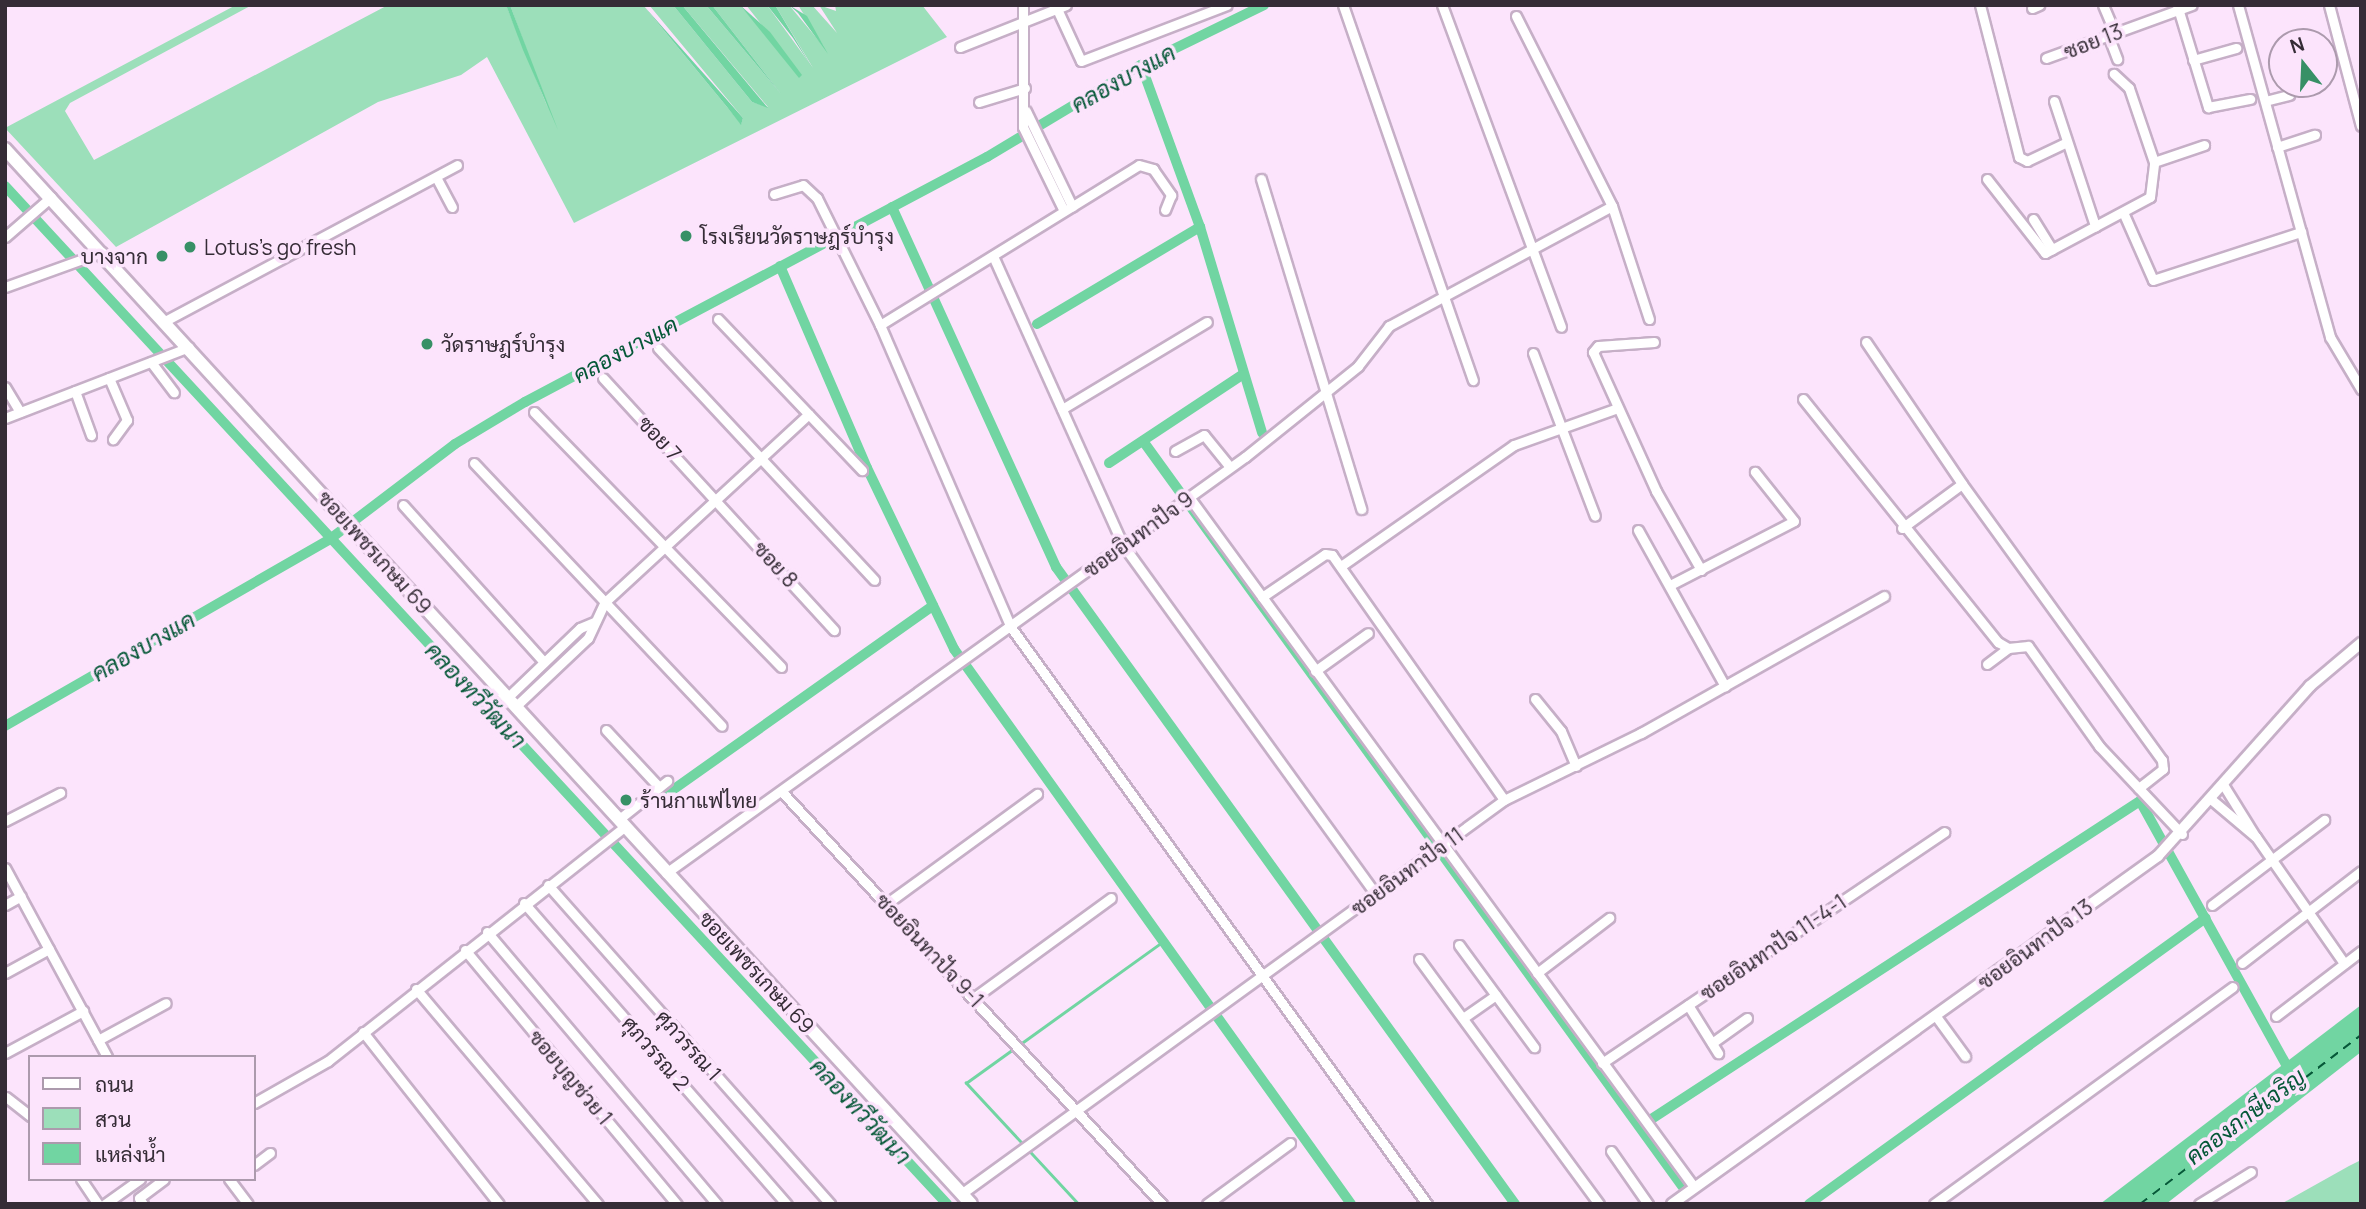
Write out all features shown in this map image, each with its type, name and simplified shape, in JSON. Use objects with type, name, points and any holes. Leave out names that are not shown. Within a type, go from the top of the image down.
[{"type":"main road","name":"ซอยเพชรเกษม 69","points":[[5,149],[47,201],[166,321],[184,349],[365,539],[620,826],[971,1204]]},
{"type":"street","points":[[1023,5],[1026,111],[1023,127],[1027,144],[1043,165],[1068,209]]},
{"type":"street","points":[[960,47],[1061,7],[1081,61],[1227,5]]},
{"type":"street","points":[[1343,5],[1473,380]]},
{"type":"street","points":[[1455,5],[1444,10],[1529,250],[1561,327]]},
{"type":"street","points":[[1980,5],[2019,158],[2027,161],[2065,143]]},
{"type":"street","points":[[2103,5],[2117,59]]},
{"type":"street","name":"ซอย 13","points":[[2046,58],[2178,7],[2192,5]]},
{"type":"street","points":[[2238,5],[2335,353],[2361,389]]},
{"type":"street","points":[[2329,5],[2361,126]]},
{"type":"street","points":[[2178,7],[2193,60],[2211,108],[2250,99]]},
{"type":"street","points":[[1516,16],[1612,205],[1649,319]]},
{"type":"street","points":[[2193,60],[2236,48]]},
{"type":"street","points":[[1987,179],[2039,251],[2052,250],[2150,197],[2154,162],[2129,88],[2114,74]]},
{"type":"street","points":[[979,102],[1025,88]]},
{"type":"street","points":[[2264,101],[2276,98]]},
{"type":"street","points":[[2054,101],[2065,143],[2095,226]]},
{"type":"street","points":[[1026,111],[1034,124],[1043,165]]},
{"type":"street","points":[[2277,147],[2315,135]]},
{"type":"street","points":[[2154,162],[2204,145]]},
{"type":"street","points":[[880,325],[1144,164],[1171,195],[1165,210]]},
{"type":"street","points":[[166,321],[457,165]]},
{"type":"street","points":[[436,177],[452,207]]},
{"type":"street","points":[[1261,179],[1361,509]]},
{"type":"street","points":[[774,194],[803,185],[834,231],[880,325],[1010,626],[1427,1204]]},
{"type":"street","points":[[5,237],[47,201]]},
{"type":"street","name":"ซอยอินทาปัจ 9","points":[[666,873],[783,793],[1230,467],[1359,366],[1389,326],[1612,205]]},
{"type":"street","points":[[2123,212],[2153,280],[2301,232]]},
{"type":"street","points":[[2033,219],[2052,250]]},
{"type":"street","points":[[5,287],[97,254]]},
{"type":"street","points":[[993,256],[1122,545],[1376,894]]},
{"type":"street","points":[[718,319],[862,470]]},
{"type":"street","points":[[1062,409],[1207,322]]},
{"type":"street","points":[[1654,342],[1593,347],[1615,409],[1701,570]]},
{"type":"street","points":[[1866,342],[1962,484],[2162,760],[2163,769],[2139,788]]},
{"type":"street","points":[[658,348],[763,457],[874,580]]},
{"type":"street","points":[[5,418],[184,349]]},
{"type":"street","points":[[1534,353],[1595,516]]},
{"type":"street","points":[[152,362],[174,392]]},
{"type":"street","points":[[109,378],[127,420],[113,439]]},
{"type":"street","name":"ซอย 7","points":[[603,378],[717,499]]},
{"type":"street","points":[[5,387],[20,412]]},
{"type":"street","points":[[75,391],[91,435]]},
{"type":"street","points":[[1803,399],[1902,528],[2008,648]]},
{"type":"street","points":[[1341,566],[1514,445],[1615,409]]},
{"type":"street","points":[[534,412],[781,667]]},
{"type":"street","points":[[511,703],[589,638],[605,602],[809,414]]},
{"type":"street","points":[[1175,451],[1204,435],[1230,467]]},
{"type":"street","points":[[474,463],[722,726]]},
{"type":"street","points":[[1672,584],[1794,521],[1755,472]]},
{"type":"street","points":[[1902,528],[1962,484]]},
{"type":"street","points":[[1189,497],[1441,847],[1694,1187]]},
{"type":"street","name":"ซอย 8","points":[[717,499],[834,630]]},
{"type":"street","points":[[403,505],[544,662]]},
{"type":"street","points":[[1637,530],[1672,584],[1725,686]]},
{"type":"street","points":[[1262,597],[1325,554],[1341,566],[1504,800]]},
{"type":"street","name":"ซอยอินทาปัจ 11","points":[[961,1194],[1029,1142],[1504,800],[1576,766],[1884,596]]},
{"type":"street","points":[[511,703],[544,662],[594,622]]},
{"type":"street","points":[[1315,671],[1368,633]]},
{"type":"street","name":"ซอยอินทาปัจ 13","points":[[1672,1204],[2175,841],[2310,686],[2361,643]]},
{"type":"street","points":[[1987,664],[2008,648],[2028,646],[2099,746],[2139,788],[2175,841]]},
{"type":"street","points":[[1535,699],[1561,731],[1576,766]]},
{"type":"street","points":[[256,1102],[317,1068],[603,843],[663,784],[606,730]]},
{"type":"street","points":[[2224,786],[2256,837],[2344,963]]},
{"type":"street","points":[[5,821],[60,793]]},
{"type":"street","name":"ซอยอินทาปัจ 9-1","points":[[783,793],[1078,1107],[1162,1204]]},
{"type":"street","points":[[886,904],[1037,794]]},
{"type":"street","points":[[2212,800],[2256,837]]},
{"type":"street","points":[[2212,905],[2324,820]]},
{"type":"street","name":"ซอยอินทาปัจ 11-4-1","points":[[1602,1063],[1944,832]]},
{"type":"street","points":[[5,868],[106,1055]]},
{"type":"street","points":[[2242,962],[2361,871]]},
{"type":"street","name":"ศุภวรรณ 1","points":[[548,885],[830,1204]]},
{"type":"street","points":[[5,905],[21,896]]},
{"type":"street","points":[[975,998],[1111,898]]},
{"type":"street","name":"ศุภวรรณ 2","points":[[524,903],[787,1204]]},
{"type":"street","points":[[1537,973],[1609,918]]},
{"type":"street","points":[[487,932],[717,1204]]},
{"type":"street","points":[[1459,945],[1534,1046]]},
{"type":"street","points":[[5,973],[49,949]]},
{"type":"street","name":"ซอยบุญช่วย 1","points":[[465,950],[677,1204]]},
{"type":"street","points":[[2276,1016],[2361,951]]},
{"type":"street","points":[[1419,959],[1599,1204]]},
{"type":"street","points":[[1934,1204],[2233,987]]},
{"type":"street","points":[[416,989],[598,1204]]},
{"type":"street","points":[[1463,1018],[1496,995]]},
{"type":"street","points":[[99,1040],[166,1003]]},
{"type":"street","points":[[1688,1005],[1718,1054]]},
{"type":"street","points":[[5,1052],[83,1011]]},
{"type":"street","points":[[1935,1015],[1965,1056]]},
{"type":"street","points":[[1712,1042],[1746,1018]]},
{"type":"street","points":[[363,1032],[499,1204]]},
{"type":"street","points":[[6,1097],[28,1114]]},
{"type":"street","points":[[1207,1204],[1290,1143]]},
{"type":"street","points":[[1611,1151],[1648,1204]]},
{"type":"street","points":[[256,1164],[270,1153]]},
{"type":"street","points":[[2199,1204],[2251,1172]]},
{"type":"street","points":[[82,1181],[98,1204]]},
{"type":"street","points":[[105,1204],[136,1181]]},
{"type":"street","points":[[143,1204],[139,1198],[161,1181]]},
{"type":"street","points":[[232,1181],[248,1204]]},
{"type":"green space","points":[[236,5],[252,5],[70,103],[65,111],[94,160],[388,5],[506,5],[548,108],[510,5],[643,5],[741,124],[743,118],[649,5],[673,5],[752,102],[768,107],[682,5],[706,5],[781,94],[712,5],[740,5],[802,76],[746,5],[767,5],[813,68],[775,5],[789,5],[824,47],[798,5],[812,5],[837,33],[819,5],[836,11],[835,5],[922,5],[947,37],[574,223],[487,57],[461,75],[378,102],[116,247],[5,128]]},
{"type":"green space","points":[[2361,1160],[2361,1204],[2281,1204],[2349,1166]]},
{"type":"water","points":[[506,5],[510,5],[558,130],[523,50]]},
{"type":"water","points":[[643,5],[743,118],[741,125],[727,107]]},
{"type":"water","points":[[673,5],[682,5],[768,108],[752,102]]},
{"type":"water","points":[[706,5],[712,5],[781,94]]},
{"type":"water","points":[[740,5],[770,32],[802,75],[799,78]]},
{"type":"water","points":[[767,5],[775,5],[813,69],[793,38]]},
{"type":"water","points":[[789,5],[807,16],[828,54],[798,13]]},
{"type":"water","name":"คลองภาษีเจริญ","points":[[2361,1005],[2361,1052],[2166,1204],[2100,1204]]},
{"type":"waterway","name":"คลองบางแค","points":[[5,726],[330,539],[455,444],[525,402],[987,157],[1141,65],[1264,5]]},
{"type":"waterway","points":[[1141,65],[1200,227],[1262,433]]},
{"type":"waterway","name":"คลองทวีวัฒนา","points":[[5,186],[947,1204]]},
{"type":"waterway","points":[[892,207],[1056,567],[1515,1204]]},
{"type":"waterway","points":[[1037,324],[1200,227]]},
{"type":"waterway","points":[[780,266],[867,468],[954,649],[1351,1204]]},
{"type":"waterway","points":[[1109,463],[1242,375]]},
{"type":"waterway","points":[[1143,441],[1682,1186]]},
{"type":"waterway","points":[[667,794],[933,606]]},
{"type":"waterway","name":"คลองภาษีเจริญ","points":[[1653,1118],[2140,801],[2291,1073]]},
{"type":"waterway","points":[[1809,1204],[2206,918]]},
{"type":"waterway","points":[[1078,1204],[966,1083],[1161,943]]},
{"type":"ferry route","points":[[2140,1204],[2361,1035]]},
{"type":"place","name":"โรงเรียนวัดราษฎร์บำรุง","points":[[686,236]]},
{"type":"place","name":"Lotus's go fresh","points":[[190,247]]},
{"type":"place","name":"บางจาก","points":[[162,256]]},
{"type":"place","name":"วัดราษฎร์บำรุง","points":[[427,344]]},
{"type":"place","name":"ร้านกาแฟไทย","points":[[626,800]]}]
